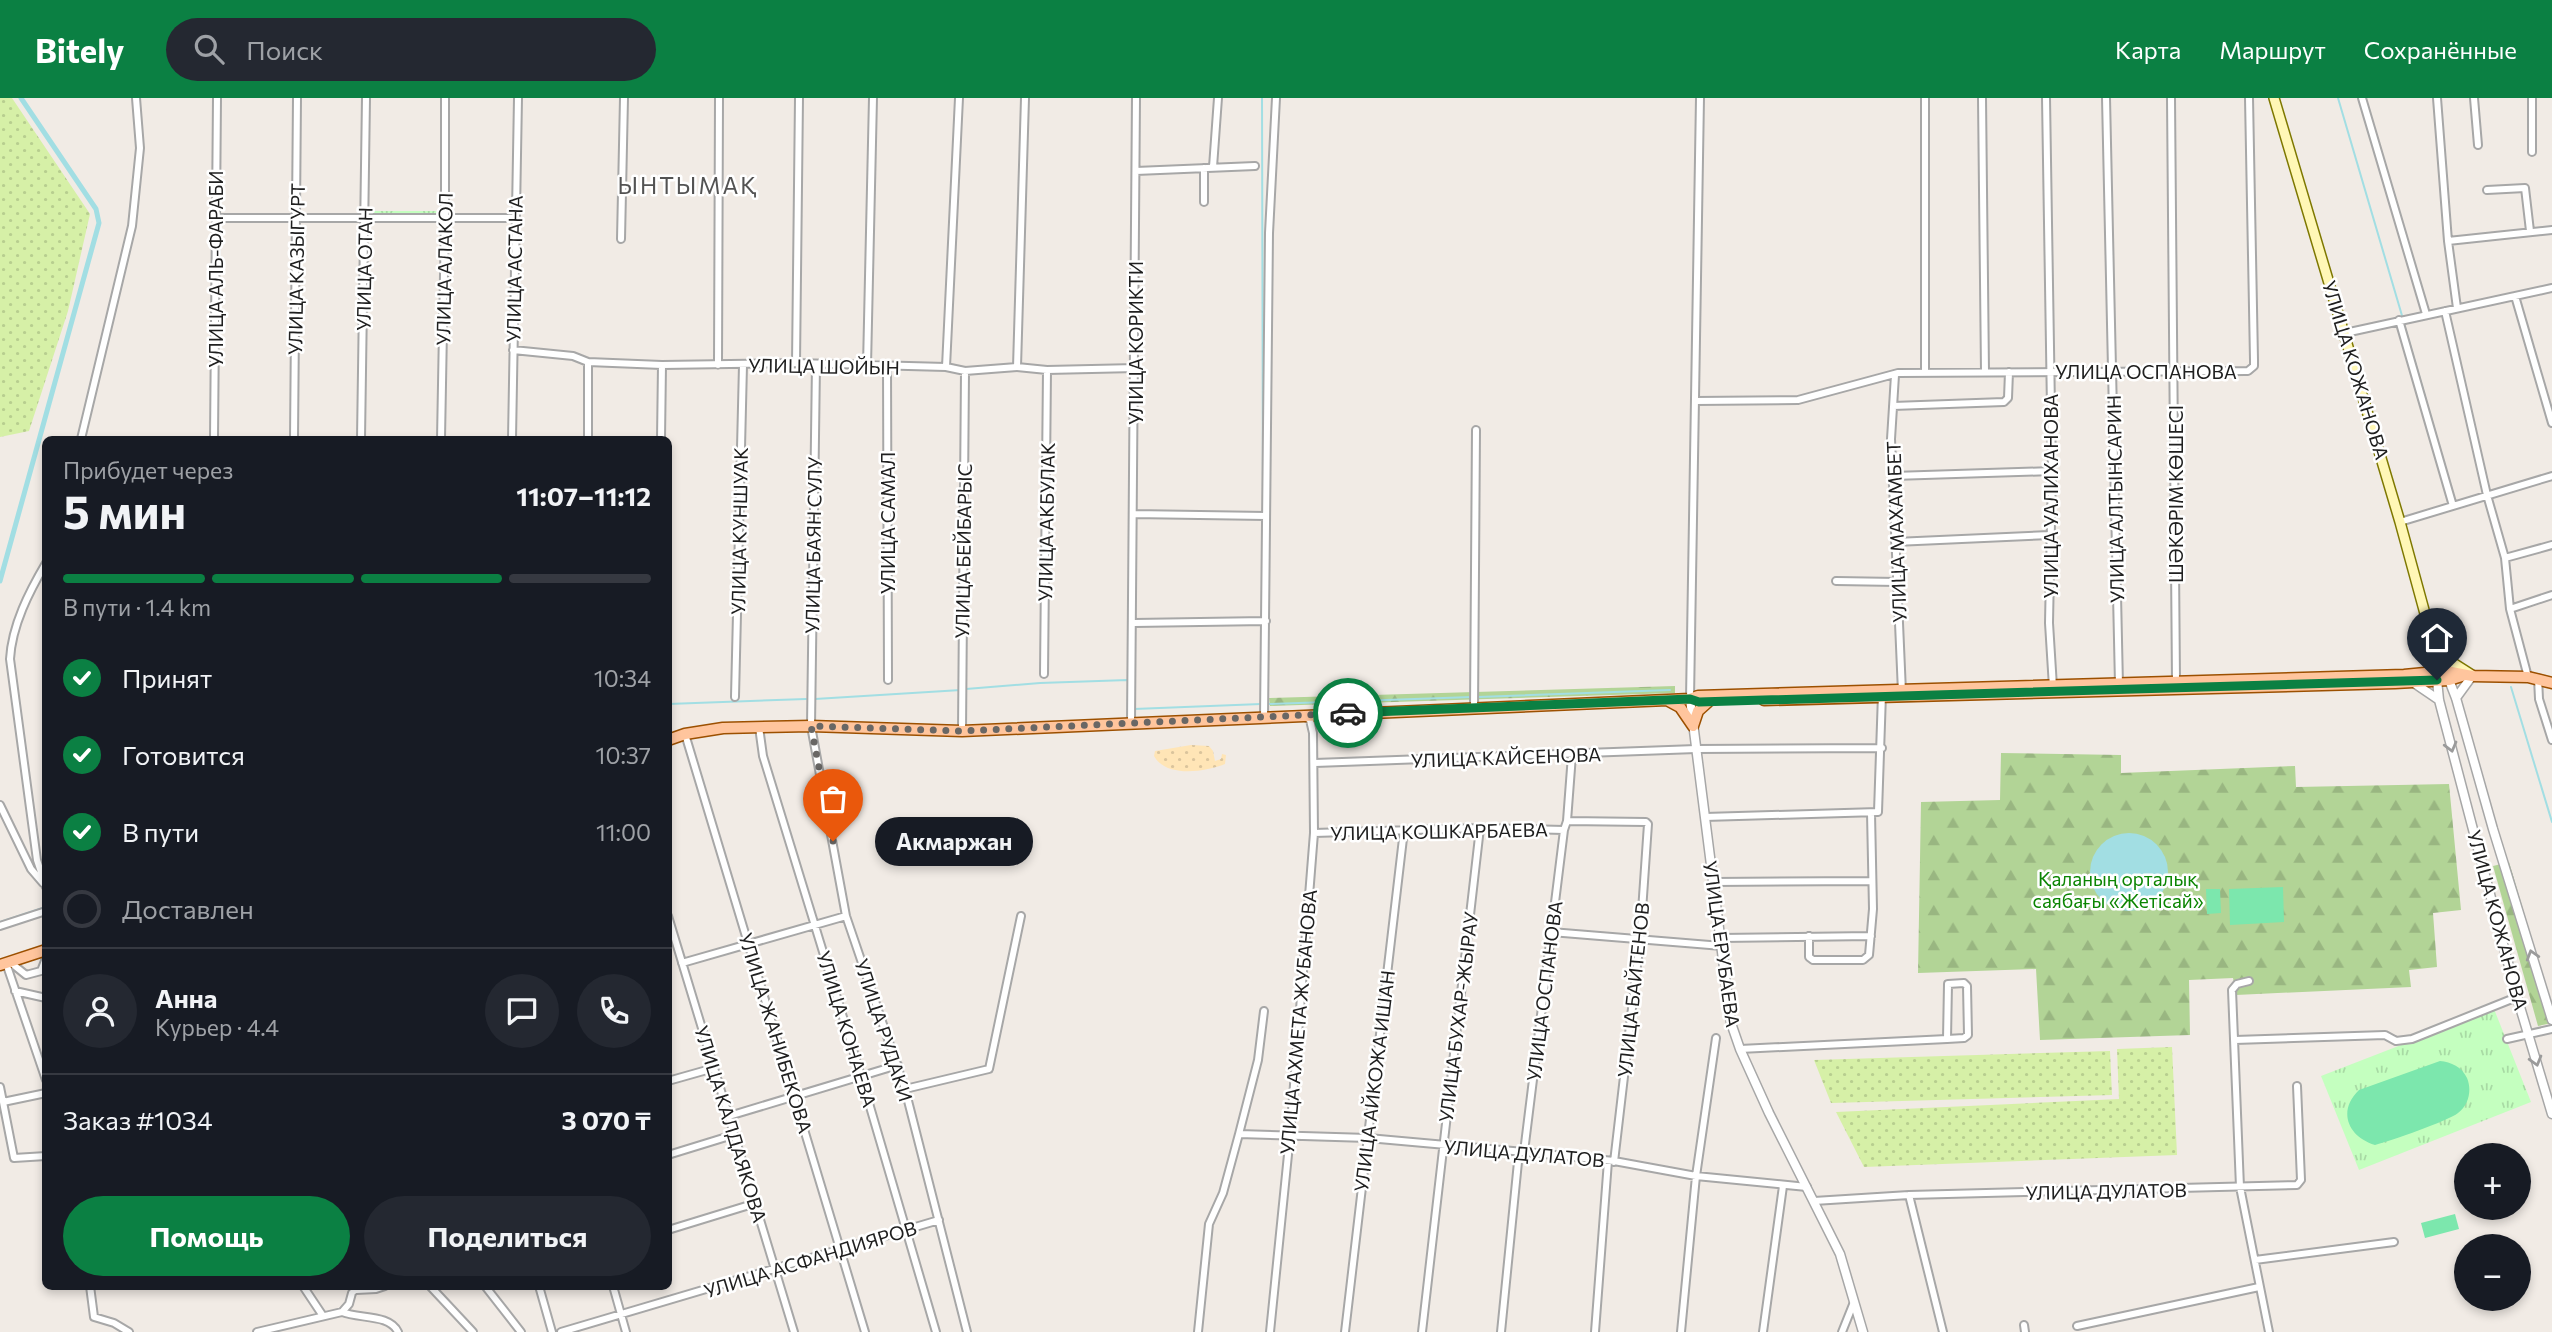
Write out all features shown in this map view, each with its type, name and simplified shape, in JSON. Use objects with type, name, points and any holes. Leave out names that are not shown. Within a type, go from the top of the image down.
[{"type":"main road","name":"УЛИЦА КОЖАНОВА","points":[[2274,98],[2400,522],[2442,676]]},
{"type":"main road","points":[[2119,686],[2176,680],[2414,677],[2426,666],[2436,648],[2470,675]]},
{"type":"main road","points":[[1690,699],[1708,702],[1902,693],[2470,675],[2533,677],[2552,682]]},
{"type":"main road","points":[[672,739],[723,728],[811,726],[962,731],[1132,718],[1264,718],[1474,701],[1667,700],[1698,696],[1882,694]]},
{"type":"main road","points":[[1667,700],[1680,707],[1693,726]]},
{"type":"main road","points":[[1693,726],[1699,711],[1708,702]]},
{"type":"main road","points":[[5,963],[42,951]]},
{"type":"street","points":[[82,436],[135,206],[140,148],[136,98]]},
{"type":"street","name":"УЛИЦА АЛЬ-ФАРАБИ","points":[[214,436],[217,98]]},
{"type":"street","name":"УЛИЦА КАЗЫГУРТ","points":[[294,436],[297,98]]},
{"type":"street","name":"УЛИЦА ОТАН","points":[[361,436],[366,98]]},
{"type":"street","name":"УЛИЦА АЛАКОЛ","points":[[441,436],[445,98]]},
{"type":"street","name":"УЛИЦА АСТАНА","points":[[512,436],[518,98]]},
{"type":"street","points":[[621,239],[624,98]]},
{"type":"street","points":[[718,365],[719,98]]},
{"type":"street","points":[[796,363],[799,98]]},
{"type":"street","points":[[867,366],[873,98]]},
{"type":"street","points":[[946,368],[959,98]]},
{"type":"street","points":[[1017,368],[1025,98]]},
{"type":"street","name":"УЛИЦА КОРИКТИ","points":[[1132,718],[1136,98]]},
{"type":"street","points":[[1213,167],[1218,98]]},
{"type":"street","points":[[1264,718],[1269,233],[1276,98]]},
{"type":"street","points":[[1690,699],[1700,98]]},
{"type":"street","points":[[1925,98],[1925,372]]},
{"type":"street","points":[[1982,98],[1985,372]]},
{"type":"street","name":"УЛИЦА УАЛИХАНОВА","points":[[2046,98],[2052,471],[2049,624],[2053,689]]},
{"type":"street","name":"УЛИЦА АЛТЫНСАРИН","points":[[2106,98],[2119,686]]},
{"type":"street","name":"ШӘКӘРІМ КӨШЕСІ","points":[[2171,98],[2176,680]]},
{"type":"street","name":"УЛИЦА ОСПАНОВА","points":[[1695,401],[1798,400],[1898,373],[2248,371],[2254,366],[2249,98]]},
{"type":"street","points":[[2362,98],[2426,314]]},
{"type":"street","points":[[2437,98],[2448,241],[2457,307]]},
{"type":"street","points":[[2474,98],[2478,145]]},
{"type":"street","points":[[2532,98],[2532,152]]},
{"type":"street","points":[[1136,171],[1255,166]]},
{"type":"street","points":[[1204,168],[1204,202]]},
{"type":"street","points":[[2487,190],[2525,188],[2530,231]]},
{"type":"street","points":[[216,218],[514,218]]},
{"type":"street","points":[[2448,241],[2552,230]]},
{"type":"street","points":[[2345,333],[2552,288]]},
{"type":"street","points":[[2515,296],[2552,424]]},
{"type":"street","points":[[2445,311],[2487,495],[2505,558],[2510,609],[2552,740]]},
{"type":"street","points":[[2399,320],[2453,506]]},
{"type":"street","name":"УЛИЦА ШОЙЫН","points":[[513,351],[573,356],[588,362],[662,365],[796,363],[965,371],[1136,368]]},
{"type":"street","points":[[588,362],[588,436]]},
{"type":"street","name":"УЛИЦА БАЯН СУЛУ","points":[[811,726],[816,364]]},
{"type":"street","points":[[661,436],[662,365]]},
{"type":"street","name":"УЛИЦА КУНШУАК","points":[[735,697],[743,365]]},
{"type":"street","name":"УЛИЦА САМАЛ","points":[[887,366],[888,680]]},
{"type":"street","name":"УЛИЦА АКБУЛАК","points":[[1044,674],[1047,370]]},
{"type":"street","name":"УЛИЦА БЕЙБАРЫС","points":[[962,731],[965,371]]},
{"type":"street","points":[[1893,405],[2004,402],[2008,398],[2009,372]]},
{"type":"street","name":"УЛИЦА МАХАМБЕТ","points":[[1895,375],[1893,476],[1902,693]]},
{"type":"street","points":[[1474,701],[1476,430]]},
{"type":"street","points":[[1893,476],[2052,471]]},
{"type":"street","points":[[2400,522],[2552,476]]},
{"type":"street","points":[[1133,514],[1266,516]]},
{"type":"street","points":[[1895,542],[2050,535]]},
{"type":"street","points":[[2505,558],[2552,545]]},
{"type":"street","points":[[42,570],[11,639],[10,659],[36,854],[42,875]]},
{"type":"street","points":[[1836,581],[1898,582]]},
{"type":"street","points":[[2510,609],[2552,595]]},
{"type":"street","points":[[1134,623],[1264,621]]},
{"type":"street","points":[[2456,698],[2470,675]]},
{"type":"street","name":"УЛИЦА КОЖАНОВА","points":[[2442,676],[2456,698],[2552,1020]]},
{"type":"street","name":"УЛИЦА КОЖАНОВА","points":[[2442,676],[2439,699],[2517,998],[2552,1115]]},
{"type":"street","points":[[2414,677],[2439,699]]},
{"type":"street","points":[[1705,817],[1871,814],[1880,810],[1882,694]]},
{"type":"street","name":"УЛИЦА ЕРУБАЕВА","points":[[1690,699],[1731,1023],[1740,1049],[1840,1254],[1863,1332]]},
{"type":"street","name":"УЛИЦА АХМЕТА ЖУБАНОВА","points":[[1270,1332],[1290,1135],[1314,833],[1314,733],[1310,720],[1303,715]]},
{"type":"street","name":"УЛИЦА РУДАКИ","points":[[811,726],[846,916],[905,1089],[967,1332]]},
{"type":"street","name":"УЛИЦА КОНАЕВА","points":[[759,727],[763,756],[936,1332]]},
{"type":"street","name":"УЛИЦА ЖАНИБЕКОВА","points":[[685,734],[865,1332]]},
{"type":"street","name":"УЛИЦА КАЙСЕНОВА","points":[[1315,763],[1696,749],[1882,748]]},
{"type":"street","points":[[1567,821],[1572,755]]},
{"type":"street","points":[[0,805],[31,869],[42,882]]},
{"type":"street","points":[[1809,936],[1810,959],[1863,960],[1869,955],[1871,814]]},
{"type":"street","name":"УЛИЦА КОШКАРБАЕВА","points":[[1314,833],[1480,828],[1564,830],[1567,821],[1642,821]]},
{"type":"street","name":"УЛИЦА БАЙТЕНОВ","points":[[1595,1332],[1612,1161],[1640,940],[1648,824],[1642,821]]},
{"type":"street","name":"УЛИЦА БУХАР-ЖЫРАУ","points":[[1422,1332],[1480,828]]},
{"type":"street","points":[[2476,835],[2493,829]]},
{"type":"street","name":"УЛИЦА АЙКОЖА ИШАН","points":[[1345,1332],[1404,830]]},
{"type":"street","name":"УЛИЦА ОСПАНОВА","points":[[1501,1332],[1564,830]]},
{"type":"street","points":[[25,857],[36,854]]},
{"type":"street","points":[[1713,882],[1872,881]]},
{"type":"street","points":[[0,926],[42,912]]},
{"type":"street","points":[[682,963],[846,916]]},
{"type":"street","points":[[905,1089],[989,1069],[1021,916]]},
{"type":"street","name":"УЛИЦА КАЛДАЯКОВА","points":[[672,929],[794,1332]]},
{"type":"street","points":[[1550,932],[1640,940],[1722,942],[1809,936],[1871,936]]},
{"type":"street","points":[[5,963],[26,975],[42,968]]},
{"type":"street","points":[[5,963],[42,1063]]},
{"type":"street","points":[[0,981],[10,978]]},
{"type":"street","points":[[2249,981],[2232,987],[2240,1187],[2269,1332]]},
{"type":"street","points":[[1740,1049],[1947,1039],[1965,1038],[1968,1035],[1967,986],[1964,983],[1948,984],[1947,1039]]},
{"type":"street","points":[[15,991],[42,997]]},
{"type":"street","points":[[2235,1040],[2385,1035],[2396,1041],[2412,1039],[2517,998]]},
{"type":"street","points":[[1198,1332],[1209,1224],[1223,1193],[1239,1134],[1258,1060],[1264,1011]]},
{"type":"street","points":[[2507,1039],[2552,1029]]},
{"type":"street","points":[[1681,1332],[1696,1176],[1716,1038]]},
{"type":"street","points":[[729,1116],[898,1065]]},
{"type":"street","points":[[672,1080],[713,1068]]},
{"type":"street","name":"УЛИЦА ДУЛАТОВ","points":[[1814,1200],[2300,1183],[2297,1086]]},
{"type":"street","points":[[0,1087],[14,1158],[42,1156]]},
{"type":"street","points":[[3,1102],[42,1094]]},
{"type":"street","name":"УЛИЦА ДУЛАТОВ","points":[[1239,1134],[1368,1139],[1522,1152],[1612,1161],[1696,1176],[1807,1187]]},
{"type":"street","points":[[672,1154],[733,1135]]},
{"type":"street","points":[[1763,1332],[1783,1186]]},
{"type":"street","points":[[1909,1195],[1943,1332]]},
{"type":"street","points":[[672,1229],[756,1203]]},
{"type":"street","name":"УЛИЦА АСФАНДИЯРОВ","points":[[561,1332],[939,1220]]},
{"type":"street","points":[[2255,1260],[2394,1242]]},
{"type":"street","points":[[2077,1326],[2259,1287]]},
{"type":"street","points":[[91,1290],[94,1317],[114,1323],[129,1332]]},
{"type":"street","points":[[306,1290],[323,1316]]},
{"type":"street","points":[[342,1312],[356,1290]]},
{"type":"street","points":[[434,1290],[473,1332]]},
{"type":"street","points":[[488,1290],[522,1332]]},
{"type":"street","points":[[541,1290],[552,1332]]},
{"type":"street","points":[[614,1290],[626,1332]]},
{"type":"street","points":[[1842,1332],[1855,1300]]},
{"type":"street","points":[[257,1332],[342,1312],[360,1318],[381,1319],[396,1327],[398,1332]]},
{"type":"green space","points":[[0,98],[12,98],[90,214],[68,311],[29,431],[0,437]]},
{"type":"green space","points":[[370,211],[438,211],[438,223],[371,222]]},
{"type":"green space","points":[[1675,686],[1675,693],[1270,706],[1269,698]]},
{"type":"green space","name":"Қаланың орталық саябағы «Жетісай»","points":[[2001,753],[2121,755],[2121,773],[2295,766],[2296,787],[2449,784],[2461,910],[2433,913],[2437,967],[2409,970],[2411,987],[2236,995],[2233,978],[2189,980],[2190,1035],[2040,1040],[2036,969],[1918,973],[1921,802],[2000,800]]},
{"type":"green space","points":[[2509,862],[2552,1007],[2552,1023],[2538,1026],[2493,866]]},
{"type":"green space","points":[[2283,887],[2284,922],[2230,925],[2229,889]]},
{"type":"green space","points":[[2206,889],[2220,889],[2221,913],[2207,914]]},
{"type":"green space","points":[[2494,1009],[2531,1102],[2359,1170],[2321,1076]]},
{"type":"green space","points":[[2172,1047],[2177,1155],[1864,1167],[1836,1112],[2119,1099],[2117,1049]]},
{"type":"green space","points":[[2110,1051],[2112,1095],[1831,1103],[1814,1060]]},
{"type":"green space","points":[[2440,1061],[2456,1066],[2467,1078],[2468,1097],[2465,1106],[2458,1113],[2431,1126],[2375,1145],[2352,1130],[2347,1115],[2348,1106],[2359,1090]]},
{"type":"green space","points":[[2454,1214],[2459,1229],[2425,1238],[2421,1223]]},
{"type":"sand","points":[[1191,745],[1209,746],[1215,761],[1221,759],[1222,754],[1226,755],[1225,764],[1197,771],[1176,770],[1167,768],[1154,756],[1155,751]]},
{"type":"water","points":[[2129,833],[2144,836],[2156,845],[2165,857],[2168,872],[2165,887],[2156,899],[2144,908],[2129,911],[2114,908],[2102,899],[2093,887],[2090,872],[2093,857],[2102,845],[2114,836]]},
{"type":"waterway","points":[[0,581],[99,223],[96,209],[21,98]]},
{"type":"waterway","points":[[1262,98],[1263,506]]},
{"type":"waterway","points":[[2338,98],[2403,319]]},
{"type":"waterway","points":[[2404,324],[2453,494]]},
{"type":"waterway","points":[[966,689],[1040,683],[1128,680],[1128,683]]},
{"type":"waterway","points":[[2511,687],[2552,822]]},
{"type":"waterway","points":[[815,699],[961,690]]},
{"type":"waterway","points":[[1478,697],[1670,690]]},
{"type":"waterway","points":[[1268,704],[1472,697]]},
{"type":"waterway","points":[[672,704],[806,699]]},
{"type":"waterway","points":[[1134,709],[1261,704]]},
{"type":"waterway","points":[[0,922],[42,908]]},
{"type":"way so far","points":[[833,841],[811,726],[962,731],[1348,713]]},
{"type":"place","name":"Акмаржан","points":[[833,841]]},
{"type":"district","name":"ЫНТЫМАҚ","points":[[688,185]]},
{"type":"route","points":[[1348,713],[1474,710],[1690,699],[1699,702],[2053,693],[2437,680]]}]
